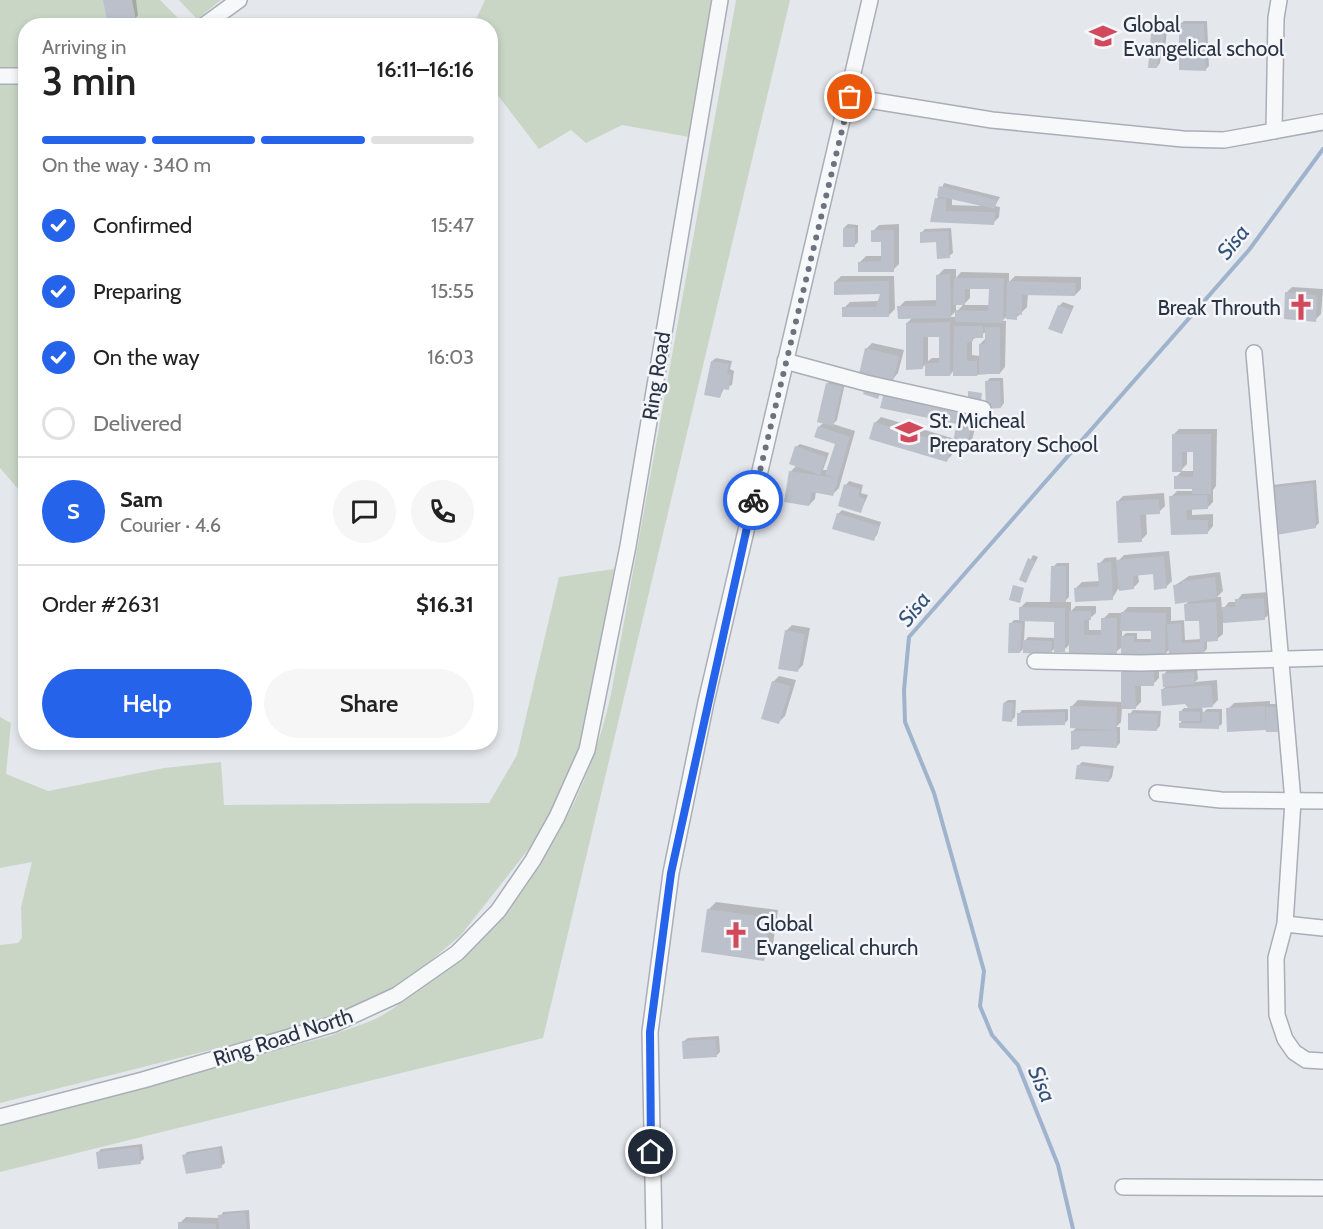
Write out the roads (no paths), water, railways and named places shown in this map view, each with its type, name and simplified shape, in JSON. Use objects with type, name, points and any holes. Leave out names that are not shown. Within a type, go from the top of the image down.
[{"type":"street","points":[[214,18],[239,0]]},
{"type":"street","name":"Ring Road","points":[[587,750],[628,546],[720,0]]},
{"type":"street","points":[[654,1229],[650,1032],[657,959],[671,873],[704,713],[785,361],[850,97],[870,0]]},
{"type":"street","points":[[1274,131],[1276,18],[1279,0]]},
{"type":"street","points":[[0,76],[18,76]]},
{"type":"street","points":[[850,97],[1003,121],[1184,139],[1224,140],[1321,123]]},
{"type":"street","points":[[1254,353],[1283,660],[1293,801],[1285,924],[1276,958],[1277,1015],[1285,1039],[1294,1052],[1306,1059],[1323,1061]]},
{"type":"street","points":[[785,361],[866,383],[983,409]]},
{"type":"street","points":[[1035,661],[1283,660],[1323,657]]},
{"type":"street","name":"Ring Road North","points":[[0,1118],[143,1080],[334,1024],[397,995],[457,953],[498,911],[533,860],[557,817],[587,750]]},
{"type":"street","points":[[1156,793],[1221,800],[1323,801]]},
{"type":"street","points":[[1285,924],[1323,928]]},
{"type":"street","points":[[1123,1187],[1323,1188]]},
{"type":"waterway","name":"Sisa","points":[[1073,1229],[1058,1165],[1018,1065],[992,1035],[980,1006],[984,971],[934,793],[905,722],[904,690],[909,637],[1249,250],[1323,149]]},
{"type":"place","name":"Global Evangelical school","points":[[1103,36]]},
{"type":"place","name":"Break Throuth","points":[[1301,307]]},
{"type":"place","name":"St. Micheal Preparatory School","points":[[909,432]]},
{"type":"place","name":"Global Evangelical church","points":[[736,935]]}]
